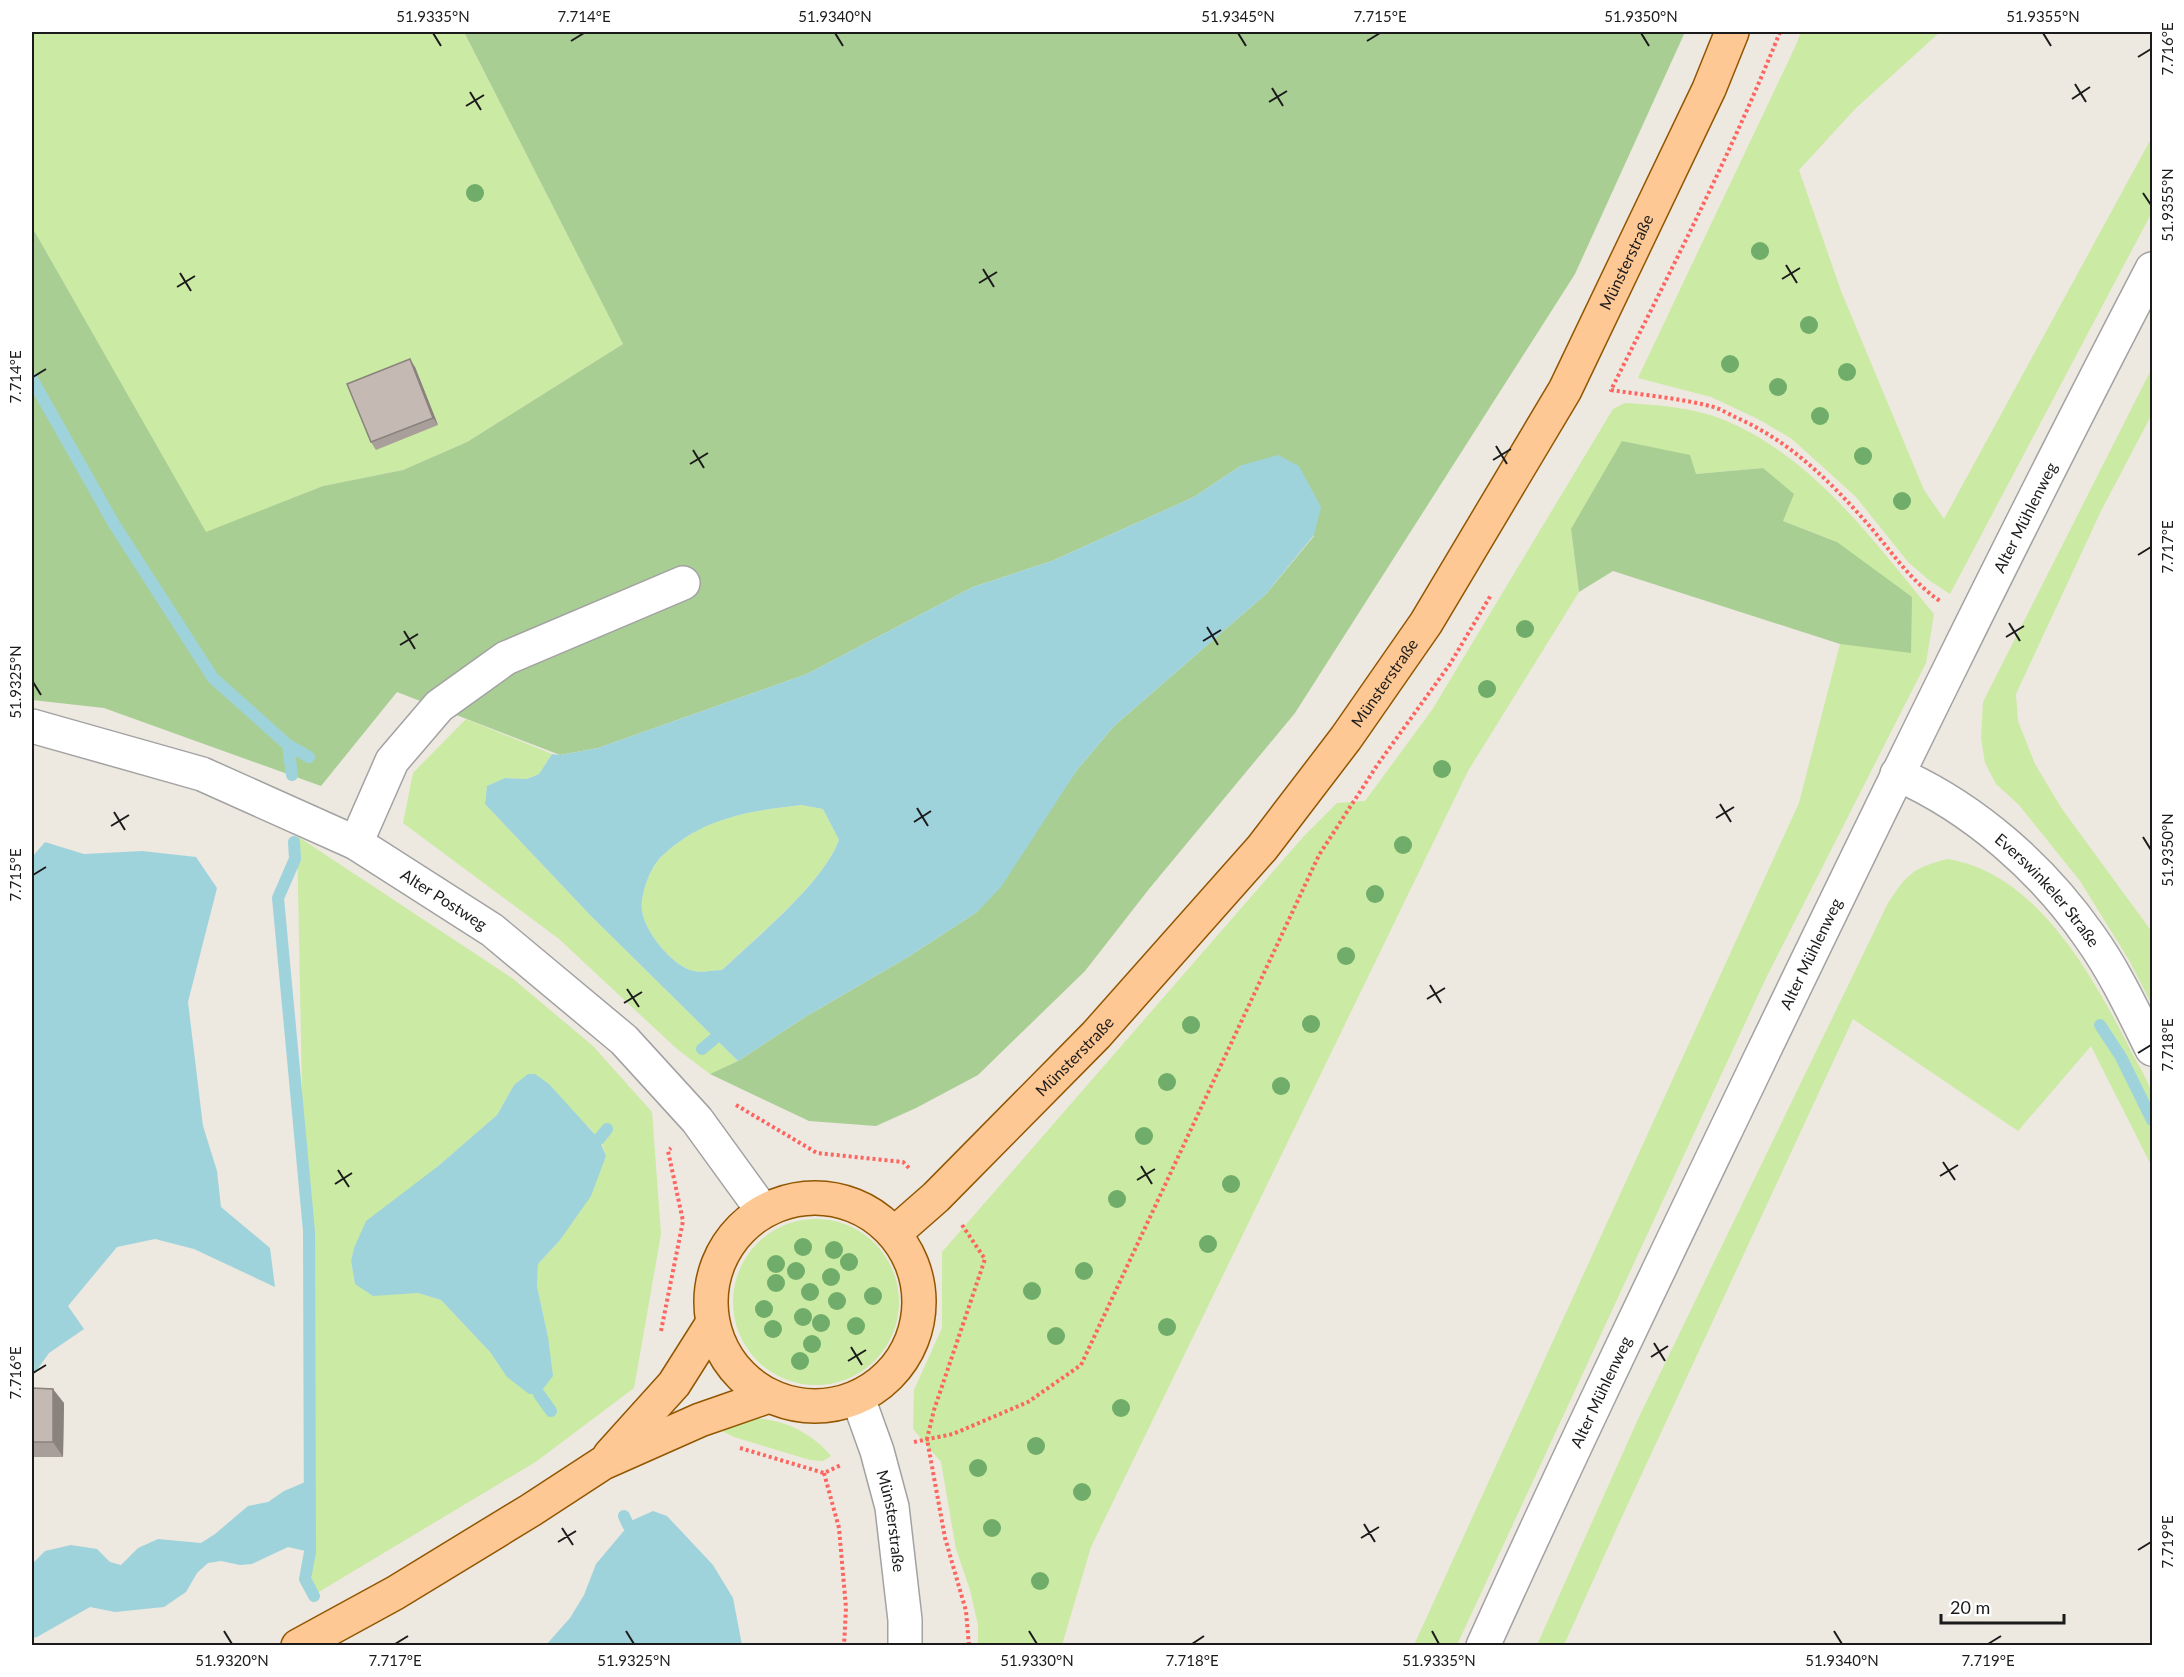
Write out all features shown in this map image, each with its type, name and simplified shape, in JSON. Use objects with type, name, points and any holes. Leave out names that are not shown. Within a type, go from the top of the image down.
[{"type":"main road","name":"Münsterstraße","points":[[895,1233],[936,1197],[1096,1035],[1262,848],[1346,738],[1426,622],[1566,390],[1709,89],[1732,32]]},
{"type":"main road","points":[[797,1198],[833,1198],[867,1210],[895,1233],[912,1261],[920,1293],[918,1326],[906,1355],[885,1381],[858,1398],[828,1406],[798,1406],[768,1396],[743,1378],[723,1354],[712,1324],[710,1291],[719,1259],[737,1231],[763,1211],[797,1198]]},
{"type":"main road","points":[[603,1463],[674,1384],[712,1324]]},
{"type":"main road","points":[[298,1646],[395,1593],[603,1463],[700,1420],[768,1396]]},
{"type":"street","name":"Alter Mühlenweg","points":[[1484,1646],[1555,1485],[1898,774],[2152,268]]},
{"type":"street","points":[[356,843],[392,761],[439,706],[506,658],[683,583]]},
{"type":"street","name":"Alter Postweg","points":[[32,726],[202,774],[356,843],[492,930],[624,1040],[697,1120],[763,1211]]},
{"type":"street","name":"Everswinkeler Straße","points":[[1898,774],[1923,785],[1980,823],[2015,852],[2050,886],[2090,937],[2123,991],[2152,1049]]},
{"type":"street","name":"Münsterstraße","points":[[858,1398],[877,1451],[892,1507],[905,1620],[905,1646]]},
{"type":"path","points":[[1605,400],[1691,231],[1780,32]]},
{"type":"path","points":[[1611,390],[1712,406],[1757,426],[1798,453],[1834,487],[1867,523],[1900,565],[1929,594],[1972,623]]},
{"type":"path","points":[[700,1420],[719,1441],[824,1473],[877,1451],[953,1434],[1028,1402],[1081,1365],[1320,855],[1378,764],[1450,664],[1491,593]]},
{"type":"path","points":[[674,1384],[655,1359],[683,1221],[668,1151],[719,1095],[817,1153],[903,1161],[961,1224],[985,1259],[934,1410],[927,1439],[945,1538],[966,1611],[969,1646]]},
{"type":"path","points":[[824,1473],[838,1528],[846,1608],[844,1646]]},
{"type":"green space","points":[[32,32],[464,32],[623,344],[467,442],[403,470],[323,486],[205,533],[32,227]]},
{"type":"green space","points":[[464,32],[1685,32],[1575,274],[1295,713],[1149,889],[1085,971],[978,1075],[876,1126],[809,1121],[710,1074],[738,1061],[805,1017],[908,957],[977,912],[1077,770],[1114,726],[1266,594],[1314,536],[1242,465],[1194,497],[1052,561],[973,587],[807,674],[598,748],[560,755],[397,692],[321,786],[104,708],[32,700],[32,227],[206,532],[323,486],[403,470],[467,442],[623,344]]},
{"type":"green space","points":[[1801,32],[1940,32],[1855,109],[1799,170],[1841,291],[1924,490],[1944,519],[2152,137],[2152,212],[1950,594],[1908,562],[1856,497],[1792,439],[1758,419],[1711,397],[1638,378]]},
{"type":"green space","points":[[2152,368],[2152,414],[2101,511],[2016,694],[2018,721],[2035,764],[2062,809],[2152,932],[2152,1005],[2129,960],[2080,881],[2019,805],[1996,784],[1985,763],[1981,738],[1983,702]]},
{"type":"green space","points":[[1625,403],[1675,407],[1700,412],[1724,420],[1756,436],[1786,456],[1840,504],[1934,614],[1926,663],[1766,978],[1457,1645],[1414,1645],[1799,803],[1840,644],[1911,652],[1837,542],[1783,521],[1763,468],[1696,474],[1571,529],[1579,592],[1468,771],[1091,1547],[1062,1645],[978,1645],[978,1625],[970,1590],[956,1549],[941,1462],[913,1429],[914,1390],[942,1328],[942,1252],[1304,836],[1337,803],[1365,801],[1432,710],[1613,409]]},
{"type":"green space","points":[[1622,441],[1690,455],[1696,474],[1763,468],[1794,494],[1783,521],[1837,542],[1912,597],[1911,653],[1840,644],[1613,571],[1579,592],[1571,529]]},
{"type":"green space","points":[[466,719],[552,754],[539,774],[527,779],[505,778],[487,786],[485,804],[591,916],[738,1061],[710,1074],[677,1049],[559,939],[403,823],[413,773]]},
{"type":"green space","points":[[801,805],[823,809],[839,840],[831,857],[804,892],[722,970],[697,972],[677,963],[654,938],[648,929],[642,911],[644,889],[658,861],[677,843],[693,833],[727,818]]},
{"type":"green space","points":[[297,836],[512,978],[593,1046],[652,1112],[661,1234],[634,1388],[537,1461],[312,1596]],"holes":[[[514,1085],[589,1127],[602,1144],[606,1156],[560,1240],[538,1264],[537,1286],[548,1337],[508,1377],[490,1352],[441,1300],[418,1293],[355,1284],[351,1261],[354,1248],[437,1167],[497,1115]]]},
{"type":"green space","points":[[1947,859],[1979,868],[2007,883],[2057,930],[2078,958],[2113,1017],[2150,1088],[2153,1100],[2152,1167],[2091,1046],[2018,1131],[1853,1019],[1564,1645],[1537,1645],[1639,1417],[1887,905],[1911,874],[1925,866]]},
{"type":"green space","points":[[816,1219],[848,1225],[875,1243],[893,1270],[899,1302],[893,1334],[875,1361],[848,1379],[816,1385],[784,1379],[757,1361],[739,1334],[733,1302],[739,1270],[757,1243],[784,1225]]},
{"type":"green space","points":[[748,1418],[772,1420],[794,1428],[814,1440],[831,1456],[823,1461],[810,1460],[734,1437],[724,1432],[720,1426]]},
{"type":"water","points":[[1278,455],[1299,466],[1321,507],[1314,535],[1266,594],[1114,726],[1077,770],[1001,887],[977,912],[908,957],[805,1017],[738,1061],[591,916],[485,804],[487,786],[505,778],[527,779],[539,774],[552,754],[560,755],[598,748],[807,674],[973,587],[1052,561],[1194,497],[1242,465]],"holes":[[[801,805],[823,809],[839,840],[819,874],[788,909],[722,970],[697,972],[677,963],[669,956],[648,929],[642,911],[644,889],[650,874],[662,856],[693,833],[727,818]]]},
{"type":"water","points":[[45,842],[84,854],[142,851],[196,857],[217,888],[188,1002],[203,1126],[217,1171],[221,1207],[270,1248],[275,1287],[194,1249],[155,1239],[117,1247],[68,1306],[84,1329],[49,1353],[32,1377],[32,857]]},
{"type":"water","points":[[528,1074],[535,1074],[549,1084],[599,1139],[606,1156],[591,1196],[560,1240],[538,1264],[537,1286],[548,1337],[553,1376],[539,1394],[529,1394],[507,1377],[490,1352],[441,1300],[418,1293],[373,1296],[355,1284],[351,1261],[366,1221],[437,1167],[497,1115],[514,1085]]},
{"type":"water","points":[[310,1480],[310,1552],[288,1547],[252,1564],[240,1565],[221,1561],[208,1563],[197,1573],[186,1592],[164,1607],[115,1612],[90,1607],[32,1638],[32,1564],[45,1551],[71,1545],[97,1549],[110,1562],[121,1565],[138,1548],[158,1539],[201,1543],[248,1506],[268,1502],[284,1491]]},
{"type":"water","points":[[653,1511],[667,1516],[713,1565],[733,1598],[742,1645],[546,1645],[570,1618],[584,1595],[596,1564],[633,1520]]},
{"type":"building","points":[[410,359],[433,418],[371,442],[347,384]]},
{"type":"building","points":[[32,1388],[53,1389],[53,1442],[32,1442]]},
{"type":"waterway","points":[[32,379],[114,524],[213,678],[288,745],[292,775]]},
{"type":"waterway","points":[[288,745],[309,757]]},
{"type":"waterway","points":[[294,842],[295,859],[278,898],[309,1231],[310,1552],[305,1579],[314,1596]]},
{"type":"waterway","points":[[2100,1025],[2121,1057],[2152,1120]]},
{"type":"waterway","points":[[702,1049],[714,1039]]},
{"type":"waterway","points":[[599,1139],[607,1129]]},
{"type":"waterway","points":[[539,1394],[551,1411]]},
{"type":"waterway","points":[[624,1516],[628,1525]]}]
